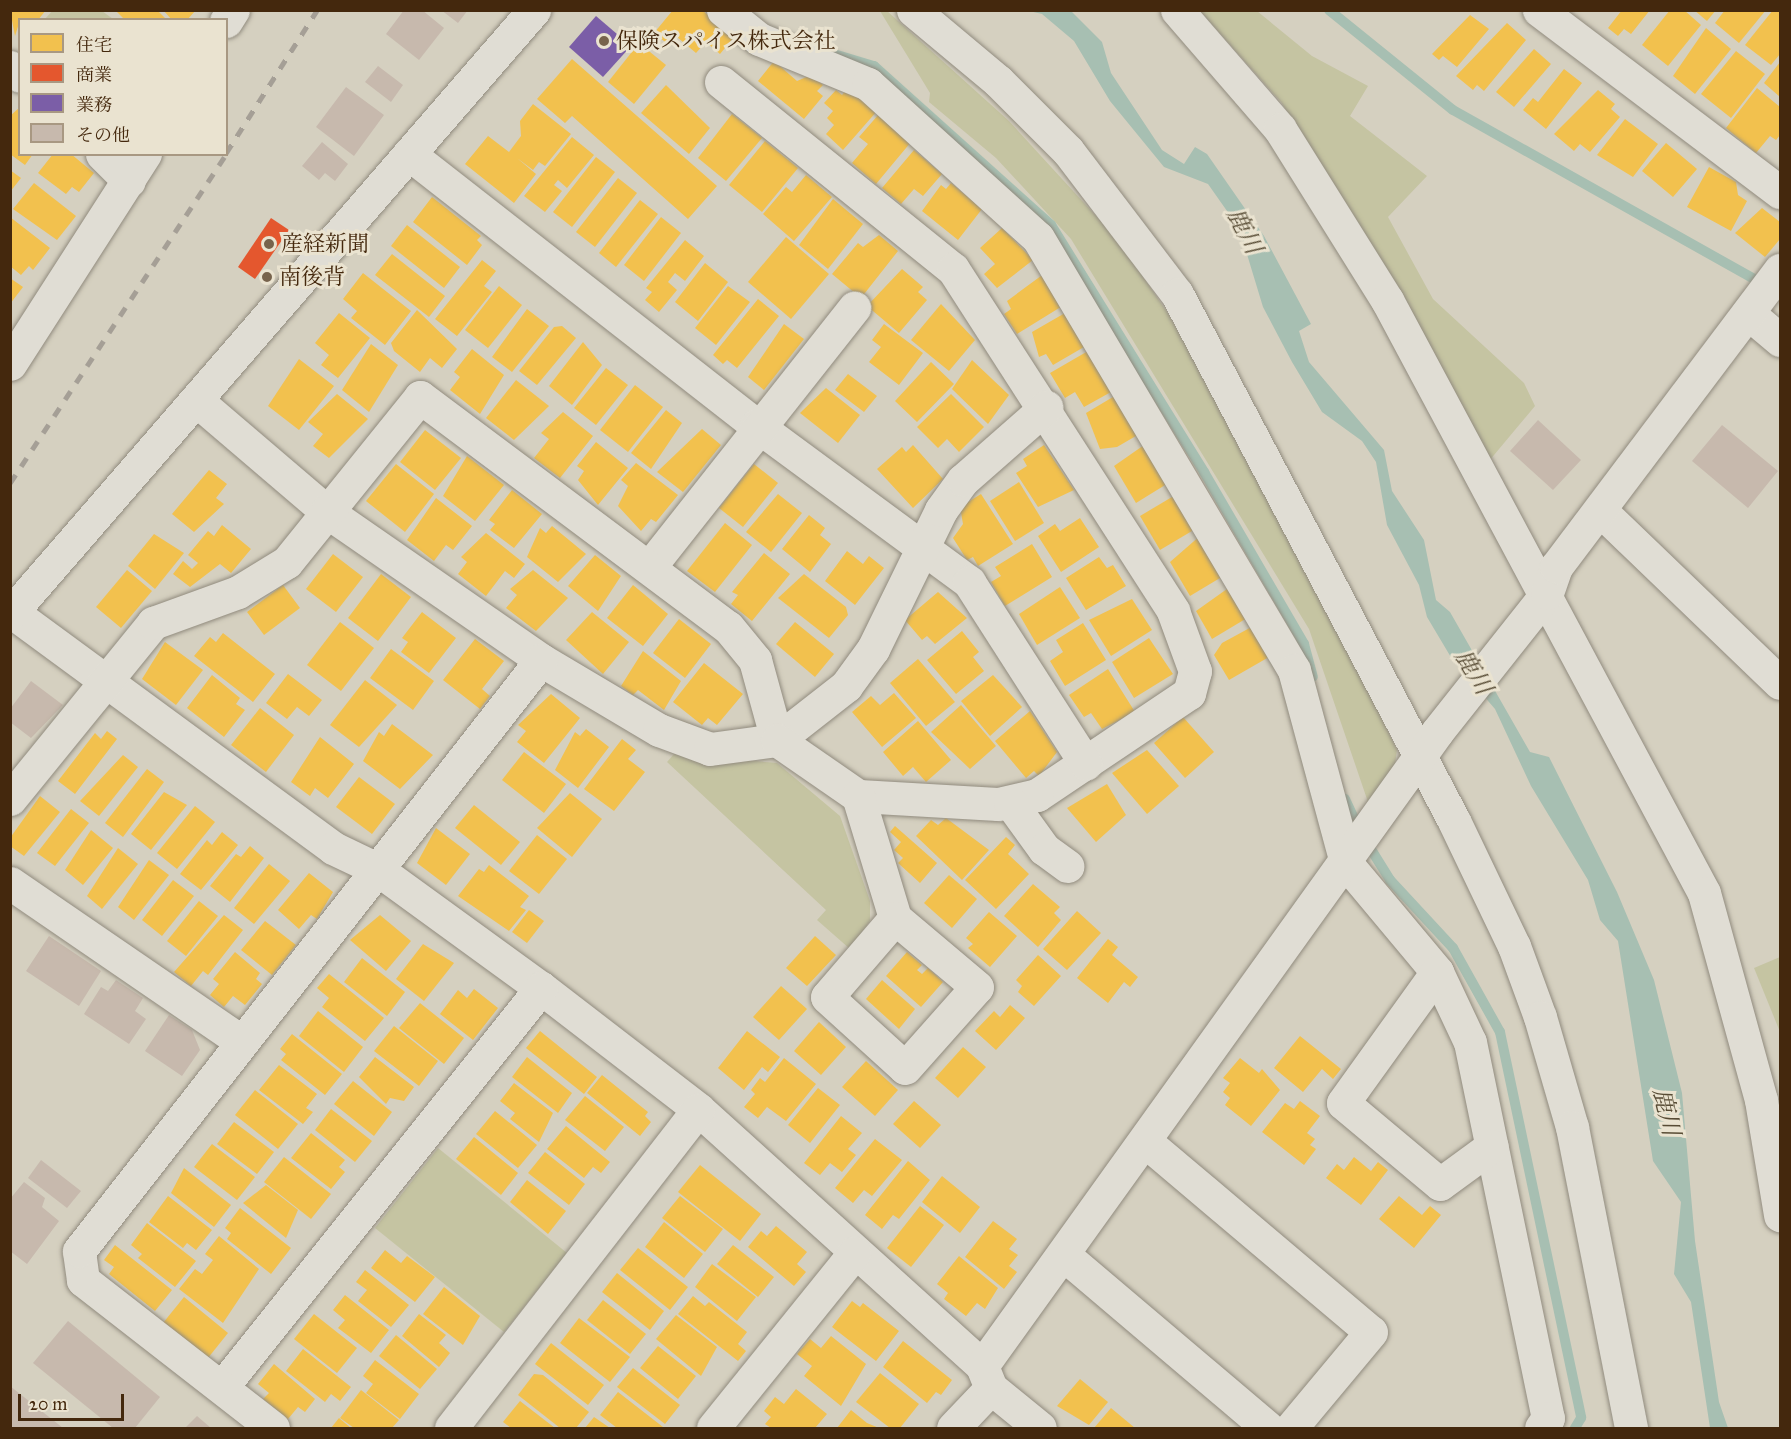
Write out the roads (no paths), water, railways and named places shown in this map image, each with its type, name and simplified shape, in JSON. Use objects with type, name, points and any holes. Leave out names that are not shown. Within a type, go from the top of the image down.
[{"type":"street","points":[[534,10],[11,613],[333,848],[377,869],[541,988],[698,1109],[1040,1428]]},
{"type":"street","points":[[723,10],[759,39],[868,84],[1038,238],[1294,670],[1346,863],[1437,972],[1470,1042],[1548,1418],[1541,1428]]},
{"type":"street","points":[[913,10],[998,81],[1068,151],[1177,294],[1419,763],[1486,887],[1540,1017],[1572,1127],[1631,1428]]},
{"type":"street","points":[[1177,10],[1280,129],[1387,300],[1538,605],[1704,893],[1761,1100],[1780,1215]]},
{"type":"street","points":[[1539,10],[1780,192]]},
{"type":"street","points":[[10,799],[153,623],[238,592],[287,562],[420,397],[651,565],[728,627],[755,660],[777,740],[858,796],[1010,802],[1038,795],[1189,693],[1194,671],[1173,611],[1046,407],[953,269],[721,82]]},
{"type":"street","points":[[409,154],[756,425],[920,550],[969,582],[1086,764]]},
{"type":"street","points":[[10,364],[137,168],[107,156]]},
{"type":"street","points":[[953,1428],[1064,1255],[1419,763],[1437,732],[1538,605],[1556,567],[1601,511],[1779,272]]},
{"type":"street","points":[[1751,307],[1780,340]]},
{"type":"street","points":[[651,565],[756,425],[854,308]]},
{"type":"street","points":[[196,400],[326,511],[541,660],[659,730],[710,749],[777,740],[819,711],[866,658],[920,550],[963,480],[1046,407]]},
{"type":"street","points":[[1601,511],[1780,683]]},
{"type":"street","points":[[257,1424],[222,1387],[83,1280],[79,1251],[541,660]]},
{"type":"street","points":[[858,796],[895,918],[977,987],[906,1068],[827,997],[895,918]]},
{"type":"street","points":[[1010,802],[1044,849],[1067,866]]},
{"type":"street","points":[[10,883],[242,1042]]},
{"type":"street","points":[[1437,972],[1343,1103],[1440,1184],[1492,1146]]},
{"type":"street","points":[[222,1387],[541,988]]},
{"type":"street","points":[[451,1428],[698,1109]]},
{"type":"street","points":[[1146,1142],[1371,1332],[1291,1428]]},
{"type":"street","points":[[713,1428],[855,1253]]},
{"type":"street","points":[[1064,1255],[1268,1428]]},
{"type":"water","name":"鹿川","points":[[1029,11],[1071,11],[1102,42],[1111,73],[1162,150],[1184,164],[1195,147],[1207,154],[1264,236],[1311,324],[1299,331],[1309,362],[1384,450],[1392,491],[1424,540],[1436,600],[1450,612],[1530,752],[1549,757],[1617,892],[1654,980],[1682,1093],[1695,1241],[1719,1402],[1728,1428],[1710,1428],[1691,1302],[1674,1274],[1681,1202],[1653,1161],[1618,941],[1600,920],[1588,880],[1531,786],[1495,709],[1452,659],[1427,617],[1419,585],[1387,525],[1376,462],[1362,441],[1322,412],[1292,362],[1263,307],[1239,228],[1208,184],[1164,167],[1110,101],[1074,41],[1042,14]]},
{"type":"waterway","points":[[1329,10],[1453,110],[1765,285]]},
{"type":"waterway","points":[[837,55],[874,66],[1051,225],[1204,472],[1304,644],[1313,677]]},
{"type":"waterway","points":[[1345,799],[1356,823]]},
{"type":"waterway","points":[[1372,851],[1390,880],[1453,948],[1500,1032],[1581,1418],[1575,1428]]},
{"type":"railway","points":[[228,150],[317,10]]},
{"type":"railway","points":[[10,483],[225,156]]},
{"type":"place","name":"保険スパイス株式会社","points":[[604,41]]},
{"type":"place","name":"産経新聞","points":[[269,244]]},
{"type":"place","name":"南後背","points":[[267,277]]}]
